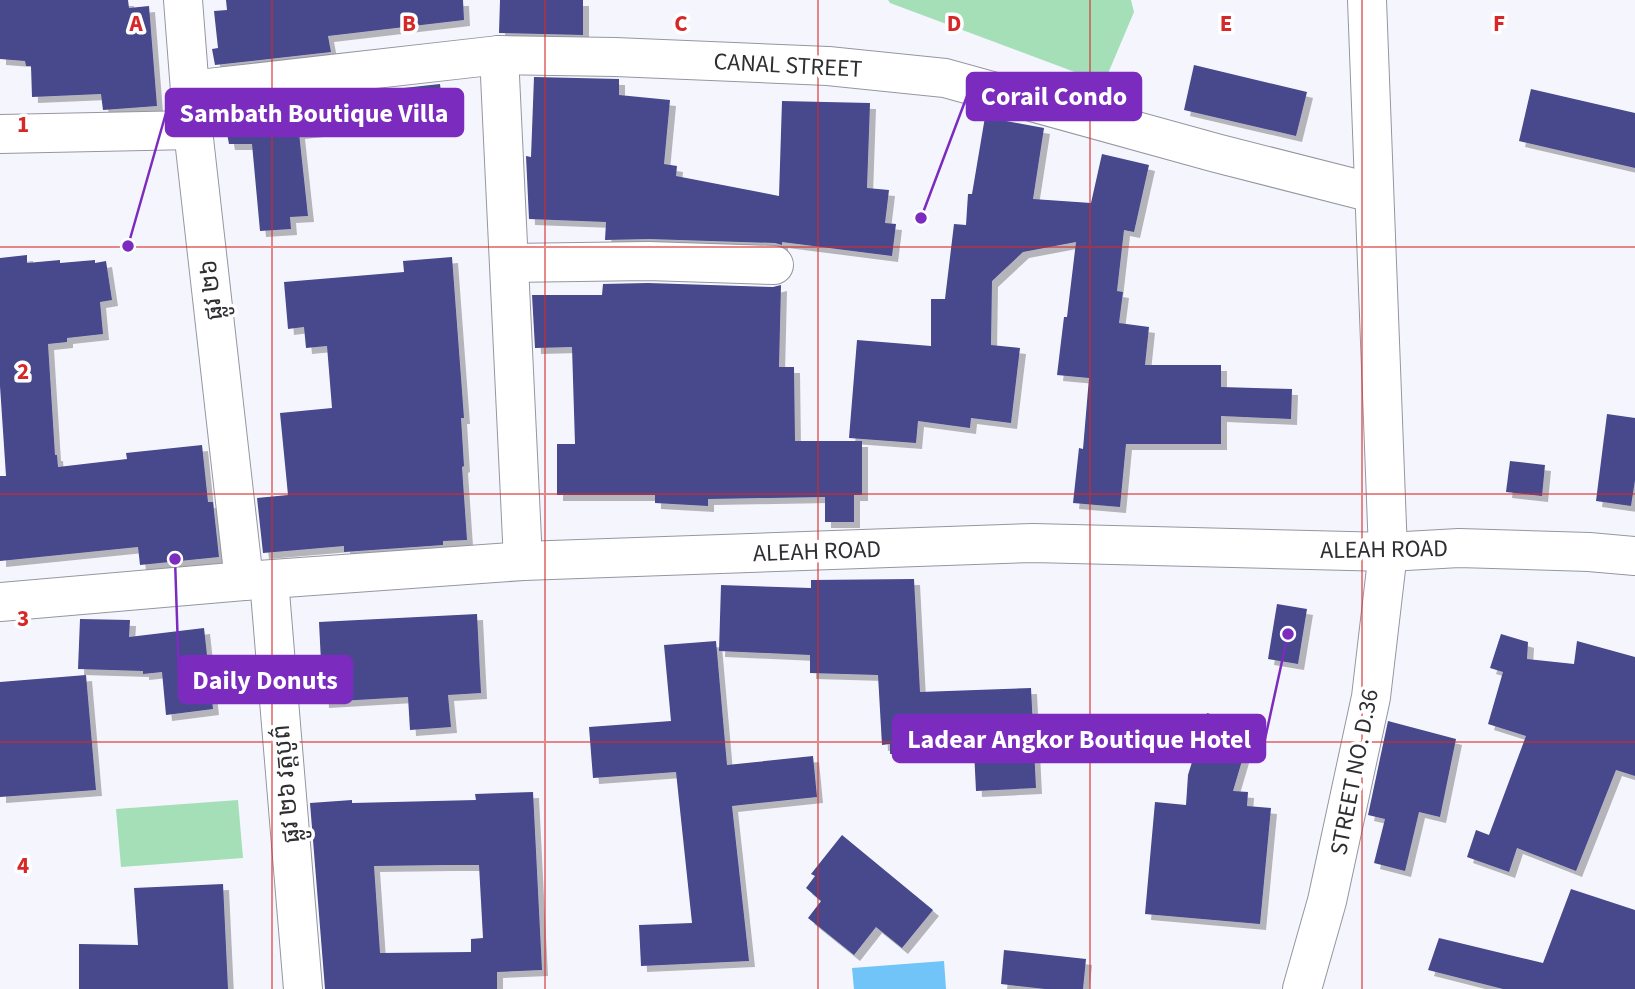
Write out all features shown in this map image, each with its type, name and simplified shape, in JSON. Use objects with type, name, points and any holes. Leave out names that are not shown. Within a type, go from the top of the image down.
[{"type":"street","name":"ផ្លូវ ២៦","points":[[183,0],[193,130],[256,580]]},
{"type":"street","name":"STREET NO. D.36","points":[[1302,989],[1327,901],[1371,697],[1388,552],[1367,0]]},
{"type":"street","name":"CANAL STREET","points":[[190,90],[499,55],[828,66],[933,77],[1373,193]]},
{"type":"street","points":[[499,55],[523,561]]},
{"type":"street","points":[[0,134],[193,130]]},
{"type":"street","points":[[509,263],[648,261],[774,265]]},
{"type":"street","name":"ALEAH ROAD","points":[[0,602],[523,561],[1034,543],[1388,552],[1459,548],[1635,556]]},
{"type":"street","name":"ផ្លូវ ២៦ វត្តបូព៌","points":[[256,580],[303,989]]},
{"type":"green space","points":[[888,0],[1131,0],[1134,12],[1104,83]]},
{"type":"green space","points":[[238,800],[243,858],[121,867],[116,809]]},
{"type":"water","points":[[944,961],[946,989],[854,989],[852,968]]},
{"type":"building","points":[[0,0],[128,0],[129,8],[149,6],[157,106],[103,110],[101,94],[32,97],[31,66],[26,66],[25,61],[0,59]]},
{"type":"building","points":[[226,0],[463,0],[464,20],[328,36],[331,52],[215,65],[212,49],[218,48],[214,11],[227,10]]},
{"type":"building","points":[[500,0],[583,0],[583,35],[499,33]]},
{"type":"building","points":[[1194,65],[1307,92],[1296,136],[1184,110]]},
{"type":"building","points":[[534,77],[619,79],[619,95],[670,100],[664,164],[677,166],[676,176],[779,196],[782,101],[870,103],[867,188],[889,190],[885,223],[896,224],[892,256],[782,242],[782,245],[649,239],[605,240],[606,222],[529,219],[526,156],[531,157]]},
{"type":"building","points":[[440,84],[444,118],[299,133],[308,216],[290,217],[291,229],[260,231],[252,144],[229,144],[222,108]]},
{"type":"building","points":[[1531,89],[1635,113],[1635,168],[1519,141]]},
{"type":"building","points":[[985,117],[1044,128],[1033,199],[1091,203],[1102,154],[1149,165],[1134,232],[1124,230],[1117,291],[1123,292],[1119,323],[1149,327],[1145,365],[1221,365],[1221,387],[1292,389],[1291,419],[1221,416],[1221,444],[1126,444],[1120,507],[1073,503],[1079,448],[1083,449],[1089,378],[1057,375],[1076,242],[1023,252],[992,281],[991,345],[1020,348],[1011,423],[971,418],[970,428],[918,421],[916,443],[849,438],[857,340],[931,346],[931,299],[945,299],[954,224],[966,225],[968,194],[972,194]]},
{"type":"building","points":[[27,255],[27,263],[60,260],[60,263],[106,261],[112,300],[100,302],[103,334],[67,338],[67,342],[48,344],[58,467],[127,459],[126,453],[202,445],[208,502],[213,502],[219,557],[140,565],[138,547],[0,561],[0,476],[6,476],[0,386],[0,258]]},
{"type":"building","points":[[452,257],[464,418],[461,418],[462,467],[467,540],[443,541],[443,545],[344,552],[344,546],[263,553],[257,498],[288,495],[280,413],[332,408],[327,346],[306,348],[304,327],[288,329],[284,282],[404,272],[403,261]]},
{"type":"building","points":[[603,284],[773,287],[781,285],[779,367],[794,367],[795,441],[862,441],[862,495],[854,495],[854,522],[825,522],[825,497],[708,499],[708,506],[655,503],[655,495],[557,495],[557,444],[575,444],[572,347],[535,348],[532,295],[602,295]]},
{"type":"building","points":[[1607,414],[1635,418],[1635,480],[1631,506],[1596,501]]},
{"type":"building","points":[[1510,461],[1545,465],[1542,496],[1506,492]]},
{"type":"building","points":[[914,579],[920,692],[1031,688],[1036,788],[976,791],[974,750],[890,754],[890,744],[882,745],[878,675],[810,673],[810,655],[719,651],[721,585],[811,588],[811,580]]},
{"type":"building","points":[[1277,604],[1307,609],[1298,664],[1268,659]]},
{"type":"building","points":[[477,614],[481,693],[448,695],[451,727],[410,730],[408,697],[323,702],[319,622]]},
{"type":"building","points":[[80,619],[130,620],[129,637],[204,628],[213,709],[166,715],[162,672],[143,674],[143,671],[78,669]]},
{"type":"building","points":[[1501,634],[1528,642],[1527,659],[1574,664],[1577,641],[1635,657],[1635,776],[1616,770],[1576,871],[1517,848],[1509,872],[1467,857],[1476,830],[1489,835],[1526,736],[1488,724],[1503,672],[1490,668]]},
{"type":"building","points":[[716,641],[727,765],[813,756],[817,797],[732,806],[749,961],[641,966],[639,925],[692,923],[676,772],[593,778],[589,727],[671,721],[664,645]]},
{"type":"building","points":[[86,675],[96,790],[0,797],[0,682]]},
{"type":"building","points":[[1207,713],[1252,727],[1233,791],[1248,792],[1247,806],[1271,808],[1260,924],[1145,914],[1155,802],[1186,805],[1188,775]]},
{"type":"building","points":[[1388,721],[1456,739],[1440,817],[1419,812],[1405,871],[1374,863],[1385,819],[1368,815]]},
{"type":"building","points":[[533,792],[542,970],[497,972],[497,989],[325,989],[310,803],[352,800],[352,803],[476,800],[475,794]],"holes":[[[479,865],[483,938],[471,939],[471,952],[380,953],[374,866]]]},
{"type":"building","points":[[842,835],[933,910],[902,948],[876,927],[854,955],[808,918],[821,901],[806,888],[815,876],[811,874]]},
{"type":"building","points":[[223,884],[228,989],[79,989],[79,944],[138,945],[134,888]]},
{"type":"building","points":[[1571,889],[1635,910],[1635,989],[1503,989],[1428,970],[1439,938],[1543,963]]},
{"type":"building","points":[[1004,950],[1086,959],[1083,989],[1045,989],[1001,984]]},
{"type":"place","name":"Corail Condo","points":[[921,218]]},
{"type":"place","name":"Sambath Boutique Villa","points":[[128,246]]},
{"type":"place","name":"Daily Donuts","points":[[175,559]]},
{"type":"place","name":"Ladear Angkor Boutique Hotel","points":[[1288,634]]}]
